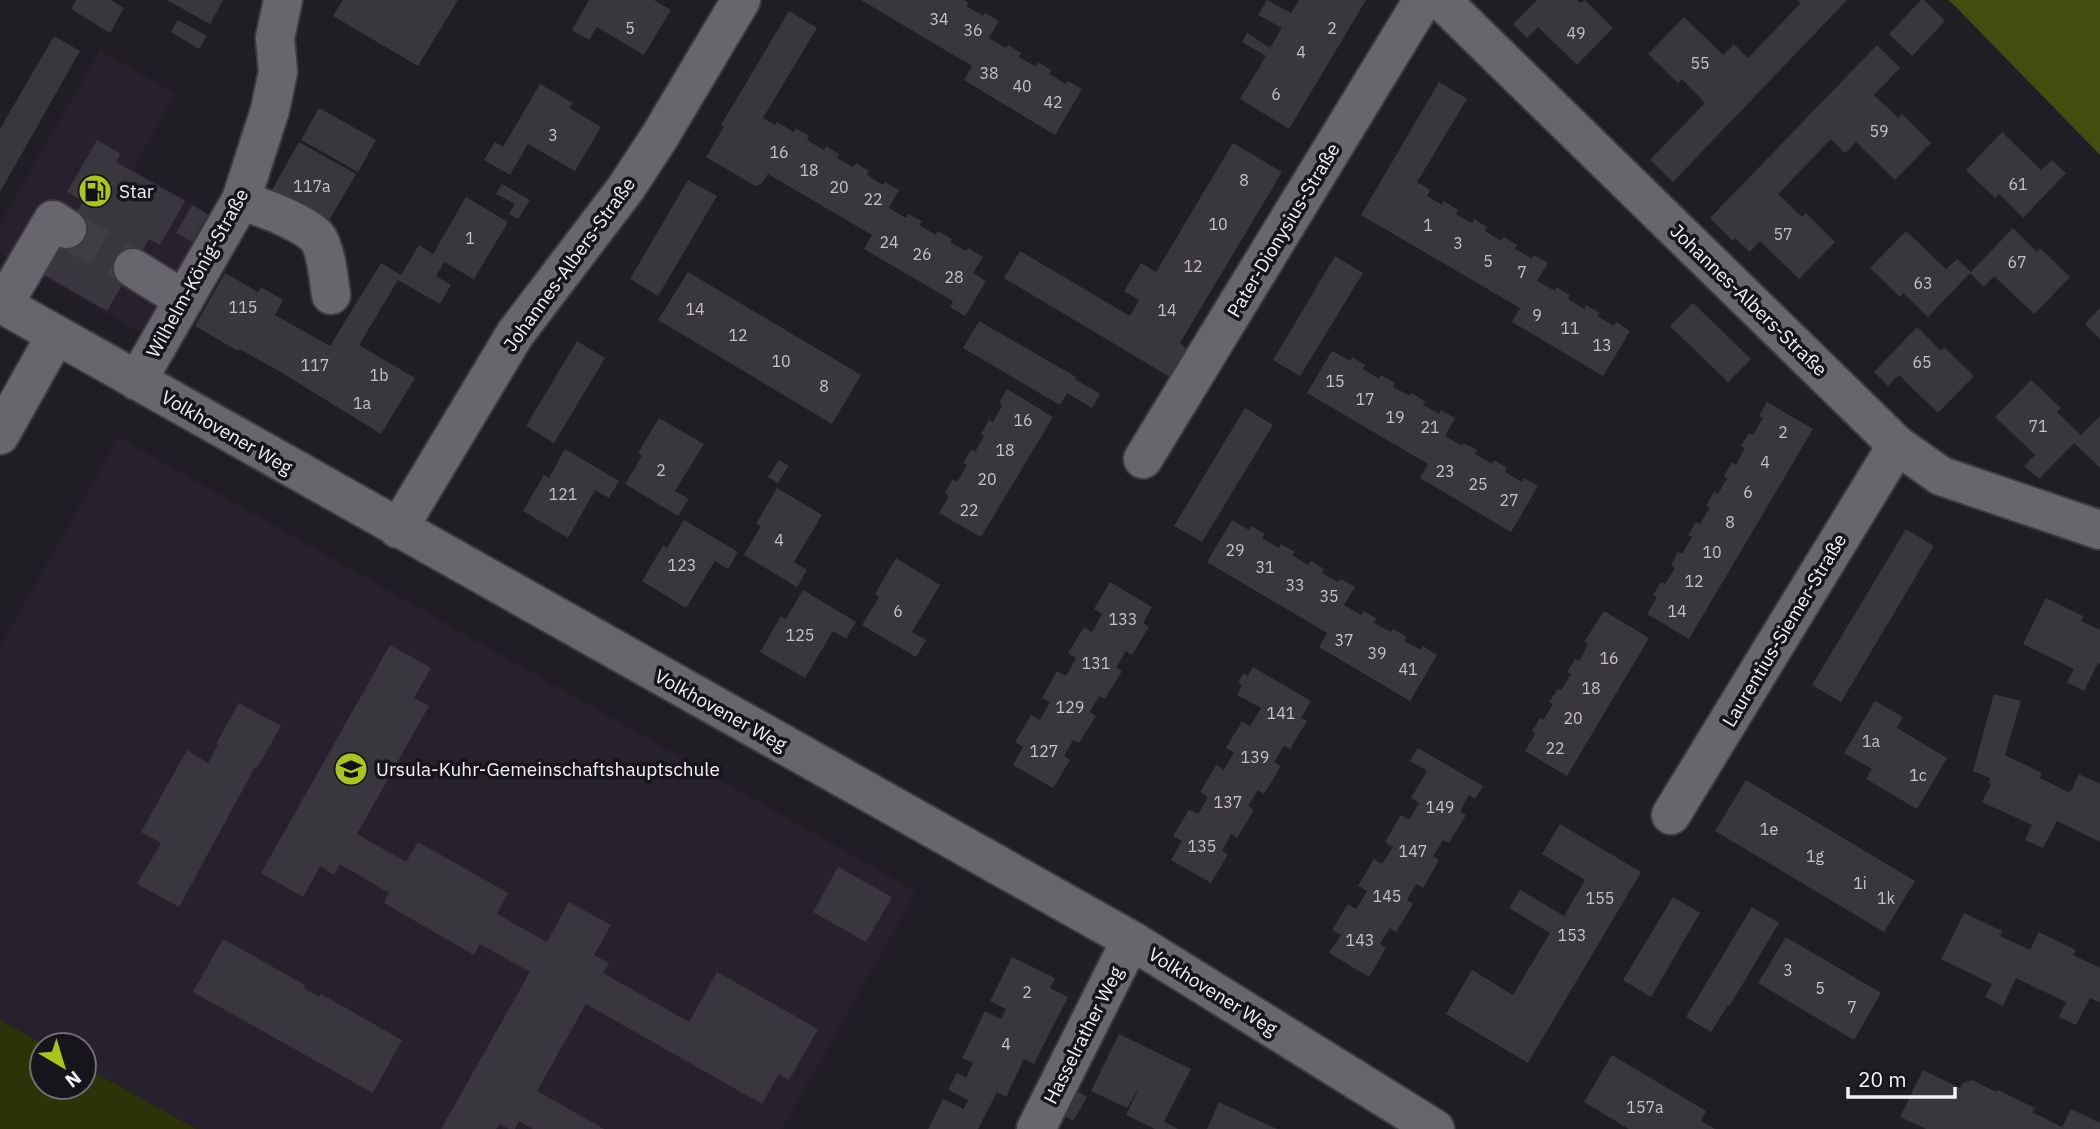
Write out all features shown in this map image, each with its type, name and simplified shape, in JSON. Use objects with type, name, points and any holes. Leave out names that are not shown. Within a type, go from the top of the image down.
[{"type":"street","name":"Wilhelm-König-Straße","points":[[137,381],[241,200],[273,97],[278,72],[275,38],[283,0]]},
{"type":"street","name":"Johannes-Albers-Straße","points":[[398,529],[515,334],[626,188],[741,0]]},
{"type":"street","name":"Pater-Dionysius-Straße","points":[[1143,459],[1423,0]]},
{"type":"street","name":"Johannes-Albers-Straße","points":[[1441,0],[1897,444],[1941,476],[2100,530]]},
{"type":"street","points":[[241,200],[298,225],[317,237],[326,260],[331,295]]},
{"type":"street","points":[[1,304],[53,220],[67,229]]},
{"type":"street","points":[[132,268],[184,300]]},
{"type":"street","name":"Volkhovener Weg","points":[[1,304],[1131,940],[1435,1129]]},
{"type":"street","points":[[0,435],[56,335]]},
{"type":"street","name":"Laurentius-Siemer-Straße","points":[[1671,815],[1897,444]]},
{"type":"street","name":"Hasselrather Weg","points":[[1036,1129],[1131,940]]},
{"type":"shaded area","name":"Star","points":[[100,50],[175,94],[133,169],[209,214],[142,333],[0,253],[0,224]]},
{"type":"shaded area","name":"Ursula-Kuhr-Gemeinschaftshauptschule","points":[[119,437],[916,892],[782,1129],[0,1129],[0,647]]},
{"type":"green space","points":[[1948,0],[2100,0],[2100,155],[1955,6]]},
{"type":"green space","points":[[0,1020],[28,1036],[28,1101],[98,1101],[98,1075],[196,1129],[0,1129]]},
{"type":"building","points":[[76,0],[111,0],[124,8],[110,33],[71,9]]},
{"type":"building","points":[[167,0],[223,0],[210,24]]},
{"type":"building","points":[[343,0],[458,0],[418,66],[333,16]]},
{"type":"building","points":[[589,0],[654,0],[671,10],[644,55],[597,27],[589,40],[572,30]]},
{"type":"building","points":[[861,0],[964,0],[969,3],[966,6],[999,21],[989,38],[1021,53],[1019,57],[1036,67],[1038,62],[1051,70],[1049,74],[1066,84],[1068,81],[1082,89],[1055,135],[964,80],[972,66]]},
{"type":"building","points":[[1267,0],[1291,13],[1299,0],[1366,0],[1289,129],[1240,99],[1266,56],[1242,42],[1247,33],[1270,48],[1282,28],[1258,15]]},
{"type":"building","points":[[1537,0],[1577,0],[1580,3],[1585,0],[1613,28],[1577,65],[1538,27],[1527,38],[1513,24]]},
{"type":"building","points":[[1797,0],[1847,0],[1673,182],[1650,160],[1705,103],[1682,79],[1678,83],[1648,54],[1684,17],[1723,55],[1734,44],[1748,58],[1801,3]]},
{"type":"building","points":[[1921,0],[1945,21],[1912,56],[1889,34]]},
{"type":"building","points":[[789,11],[817,28],[763,118],[775,125],[777,122],[794,132],[796,128],[809,136],[807,140],[824,150],[826,146],[839,154],[837,158],[853,167],[856,163],[869,171],[867,175],[883,185],[885,182],[899,190],[889,208],[906,218],[908,214],[922,221],[919,225],[936,235],[938,231],[952,239],[950,242],[983,257],[973,273],[986,281],[965,316],[950,307],[953,301],[864,249],[872,235],[768,174],[761,184],[755,186],[706,157],[724,127],[721,125]]},
{"type":"building","points":[[178,20],[207,36],[199,49],[171,32]]},
{"type":"building","points":[[54,36],[80,51],[0,192],[0,129]]},
{"type":"building","points":[[1877,45],[1900,68],[1874,95],[1898,118],[1902,114],[1931,143],[1895,180],[1856,142],[1845,153],[1831,139],[1778,194],[1802,217],[1806,213],[1835,242],[1799,279],[1760,241],[1750,252],[1735,238],[1733,241],[1710,218]]},
{"type":"building","points":[[1439,82],[1467,99],[1417,182],[1430,190],[1427,196],[1442,205],[1444,201],[1458,210],[1456,214],[1472,223],[1474,219],[1487,227],[1485,231],[1501,241],[1504,237],[1517,245],[1515,249],[1548,263],[1537,281],[1555,291],[1556,287],[1570,295],[1568,299],[1584,309],[1586,305],[1600,313],[1597,316],[1614,326],[1616,322],[1630,331],[1603,376],[1512,322],[1520,308],[1361,215]]},
{"type":"building","points":[[540,84],[573,103],[569,108],[601,127],[575,171],[528,144],[510,175],[484,160],[495,142],[503,147]]},
{"type":"building","points":[[319,108],[376,140],[358,172],[301,140]]},
{"type":"building","points":[[2002,132],[2041,170],[2052,160],[2066,173],[2023,218],[1999,194],[1995,198],[1966,170]]},
{"type":"building","points":[[97,140],[121,154],[116,162],[185,201],[160,245],[149,239],[107,311],[41,273],[83,201],[67,192]]},
{"type":"building","points":[[299,142],[356,174],[324,229],[268,197]]},
{"type":"building","points":[[1233,143],[1282,172],[1180,343],[1187,349],[1170,377],[1004,278],[1020,251],[1130,316],[1139,300],[1124,291],[1141,263],[1156,272]]},
{"type":"building","points":[[688,180],[717,196],[658,296],[630,279]]},
{"type":"building","points":[[502,184],[530,200],[518,219],[509,214],[515,204],[496,194]]},
{"type":"building","points":[[466,197],[508,222],[474,279],[444,262],[436,276],[451,285],[440,304],[398,280],[359,345],[415,378],[381,434],[279,371],[195,326],[225,273],[258,292],[261,287],[283,300],[275,315],[330,346],[381,263],[401,275],[419,245],[433,254]]},
{"type":"building","points":[[192,205],[208,214],[192,242],[176,233]]},
{"type":"building","points":[[2013,228],[2037,252],[2040,248],[2070,277],[2034,314],[1994,276],[1984,287],[1970,273],[1928,317],[1903,293],[1900,297],[1870,268],[1906,231],[1946,269],[1957,259],[1971,272]]},
{"type":"building","points":[[1335,256],[1363,273],[1300,376],[1273,360]]},
{"type":"building","points":[[688,272],[861,375],[832,424],[658,320]]},
{"type":"building","points":[[1693,303],[1751,359],[1728,382],[1670,326]]},
{"type":"building","points":[[2100,308],[2100,339],[2085,324]]},
{"type":"building","points":[[979,321],[1076,377],[1075,379],[1100,394],[1092,408],[1067,393],[1060,405],[963,348]]},
{"type":"building","points":[[1917,327],[1941,351],[1944,347],[1974,376],[1938,413],[1899,375],[1888,386],[1874,372]]},
{"type":"building","points":[[577,341],[605,358],[554,443],[526,426]]},
{"type":"building","points":[[1332,351],[1350,361],[1352,357],[1365,365],[1363,369],[1379,379],[1381,375],[1395,383],[1393,387],[1425,401],[1423,405],[1439,414],[1441,410],[1455,418],[1445,436],[1462,446],[1464,443],[1477,450],[1475,454],[1492,464],[1494,460],[1507,468],[1505,472],[1522,482],[1524,478],[1538,486],[1511,532],[1420,478],[1428,464],[1307,393]]},
{"type":"building","points":[[2031,380],[2061,408],[2057,412],[2081,435],[2100,416],[2100,468],[2074,443],[2039,479],[2024,466],[2035,455],[1995,417]]},
{"type":"building","points":[[1007,389],[1053,417],[981,537],[939,513],[949,496],[945,493],[953,479],[957,482],[967,465],[963,463],[971,450],[975,452],[989,420],[993,422]]},
{"type":"building","points":[[1767,402],[1813,429],[1689,639],[1647,614],[1657,597],[1653,595],[1661,582],[1665,584],[1675,568],[1671,565],[1678,552],[1682,554],[1692,537],[1688,535],[1696,522],[1700,524],[1710,507],[1706,506],[1714,492],[1718,494],[1732,462],[1736,465],[1745,448],[1741,446],[1749,433],[1753,435],[1763,418],[1759,416]]},
{"type":"building","points":[[1245,408],[1273,425],[1202,542],[1174,526]]},
{"type":"building","points":[[659,418],[704,444],[675,491],[689,499],[678,516],[625,484],[642,456],[638,453]]},
{"type":"building","points":[[565,449],[619,481],[609,498],[595,490],[568,538],[523,511],[544,475],[549,478]]},
{"type":"building","points":[[779,460],[789,466],[778,483],[768,477]]},
{"type":"building","points":[[777,488],[822,515],[794,562],[807,570],[797,587],[744,555],[761,526],[756,524]]},
{"type":"building","points":[[684,520],[738,552],[728,569],[715,561],[686,608],[642,581],[663,546],[667,548]]},
{"type":"building","points":[[1232,520],[1249,530],[1251,526],[1265,534],[1262,538],[1279,548],[1281,544],[1295,552],[1292,555],[1308,565],[1311,561],[1324,569],[1322,573],[1355,587],[1344,605],[1361,615],[1364,611],[1377,619],[1374,623],[1391,632],[1393,629],[1407,637],[1404,641],[1421,650],[1423,646],[1437,655],[1410,701],[1319,647],[1327,633],[1207,562]]},
{"type":"building","points":[[1906,529],[1934,546],[1841,702],[1812,685]]},
{"type":"building","points":[[896,558],[940,585],[912,632],[926,640],[916,657],[862,625],[879,597],[875,594]]},
{"type":"building","points":[[1110,582],[1152,607],[1143,623],[1149,627],[1132,655],[1126,651],[1116,667],[1122,671],[1105,699],[1099,696],[1090,712],[1096,716],[1079,743],[1073,740],[1064,756],[1070,760],[1053,788],[1013,765],[1023,747],[1015,742],[1031,715],[1040,720],[1050,702],[1042,698],[1057,671],[1066,676],[1076,658],[1068,653],[1084,627],[1092,632],[1102,614],[1094,609]]},
{"type":"building","points":[[803,590],[856,622],[846,639],[833,631],[805,678],[760,652],[781,616],[786,619]]},
{"type":"building","points":[[2046,598],[2083,616],[2081,621],[2100,630],[2100,664],[2098,663],[2084,691],[2067,682],[2074,669],[2023,644]]},
{"type":"building","points":[[1604,611],[1649,638],[1567,776],[1525,751],[1535,734],[1532,731],[1540,718],[1543,720],[1553,704],[1549,702],[1571,674],[1567,672],[1575,659],[1579,661],[1588,644],[1584,642]]},
{"type":"building","points":[[390,645],[431,668],[414,698],[429,706],[357,834],[406,862],[418,842],[508,893],[497,914],[547,942],[569,902],[611,925],[594,955],[609,963],[603,973],[689,1022],[717,972],[818,1029],[789,1080],[779,1074],[762,1104],[586,1004],[537,1091],[604,1129],[533,1129],[519,1121],[515,1129],[499,1124],[496,1129],[441,1129],[530,972],[480,944],[474,955],[384,903],[389,893],[340,864],[334,875],[320,866],[303,897],[261,873]]},
{"type":"building","points":[[1253,667],[1311,701],[1301,718],[1307,721],[1290,749],[1284,746],[1274,762],[1281,766],[1264,794],[1258,790],[1248,806],[1254,810],[1237,838],[1231,834],[1222,851],[1228,854],[1211,883],[1171,860],[1182,841],[1173,836],[1189,810],[1198,814],[1208,797],[1200,792],[1216,765],[1224,770],[1234,752],[1226,748],[1242,721],[1250,726],[1261,708],[1237,695],[1242,685],[1238,683],[1243,673],[1248,676]]},
{"type":"building","points":[[1994,694],[2021,701],[2005,755],[2042,773],[2040,778],[2070,793],[2079,774],[2100,784],[2100,842],[2057,821],[2043,848],[2025,840],[2032,825],[1982,802],[1991,784],[1988,783],[1990,778],[1973,771]]},
{"type":"building","points":[[1875,701],[1903,717],[1897,728],[1947,758],[1917,809],[1866,779],[1872,769],[1844,753]]},
{"type":"building","points":[[239,703],[281,726],[257,768],[255,767],[179,907],[137,884],[161,843],[141,832],[187,750],[208,763]]},
{"type":"building","points":[[1418,748],[1483,786],[1475,799],[1469,795],[1460,812],[1466,815],[1449,843],[1443,840],[1433,856],[1439,860],[1423,888],[1416,884],[1407,900],[1413,904],[1396,932],[1390,928],[1380,944],[1386,948],[1369,977],[1329,953],[1341,935],[1332,930],[1348,904],[1356,909],[1367,891],[1358,886],[1374,859],[1382,864],[1393,847],[1385,842],[1401,815],[1409,820],[1419,803],[1411,798],[1427,771],[1410,761]]},
{"type":"building","points":[[1746,780],[1915,881],[1884,932],[1715,831]]},
{"type":"building","points":[[1560,824],[1641,872],[1528,1063],[1446,1014],[1472,970],[1513,995],[1550,933],[1509,908],[1520,890],[1564,916],[1585,880],[1542,854]]},
{"type":"building","points":[[838,867],[892,897],[866,942],[813,912]]},
{"type":"building","points":[[1673,897],[1700,913],[1651,997],[1623,980]]},
{"type":"building","points":[[1752,907],[1779,923],[1711,1032],[1686,1017]]},
{"type":"building","points":[[1964,913],[2002,931],[2000,936],[2030,950],[2039,932],[2076,950],[2073,955],[2100,968],[2100,1003],[2090,998],[2076,1025],[2059,1017],[2066,1002],[2016,978],[2003,1006],[1985,997],[1992,984],[1941,959]]},
{"type":"building","points":[[1786,937],[1881,993],[1854,1040],[1758,983]]},
{"type":"building","points":[[223,939],[305,985],[304,988],[319,997],[321,994],[402,1040],[373,1093],[193,992]]},
{"type":"building","points":[[1012,957],[1055,978],[1050,988],[1068,997],[1034,1064],[1024,1059],[1006,1097],[997,1092],[978,1129],[928,1129],[943,1099],[964,1109],[968,1100],[948,1090],[957,1073],[978,1083],[966,1077],[973,1063],[962,1058],[985,1011],[1001,1019],[1006,1009],[990,1001]]},
{"type":"building","points":[[1119,1034],[1191,1069],[1164,1122],[1178,1129],[1155,1129],[1126,1115],[1140,1086],[1127,1108],[1091,1091]]},
{"type":"building","points":[[1612,1055],[1706,1111],[1701,1121],[1715,1129],[1629,1129],[1584,1102]]},
{"type":"building","points":[[1923,1070],[1960,1088],[1963,1083],[1972,1080],[1996,1092],[1998,1090],[2035,1108],[2032,1112],[2062,1127],[2071,1109],[2100,1123],[2100,1129],[1926,1129],[1900,1117]]},
{"type":"building","points":[[1073,1089],[1087,1097],[1073,1121],[1059,1113]]},
{"type":"building","points":[[1219,1102],[1257,1120],[1277,1129],[1207,1129]]},
{"type":"tunnel","points":[[67,229],[133,268]]},
{"type":"place","name":"Star","points":[[95,191]]},
{"type":"place","name":"Ursula-Kuhr-Gemeinschaftshauptschule","points":[[351,769]]}]
